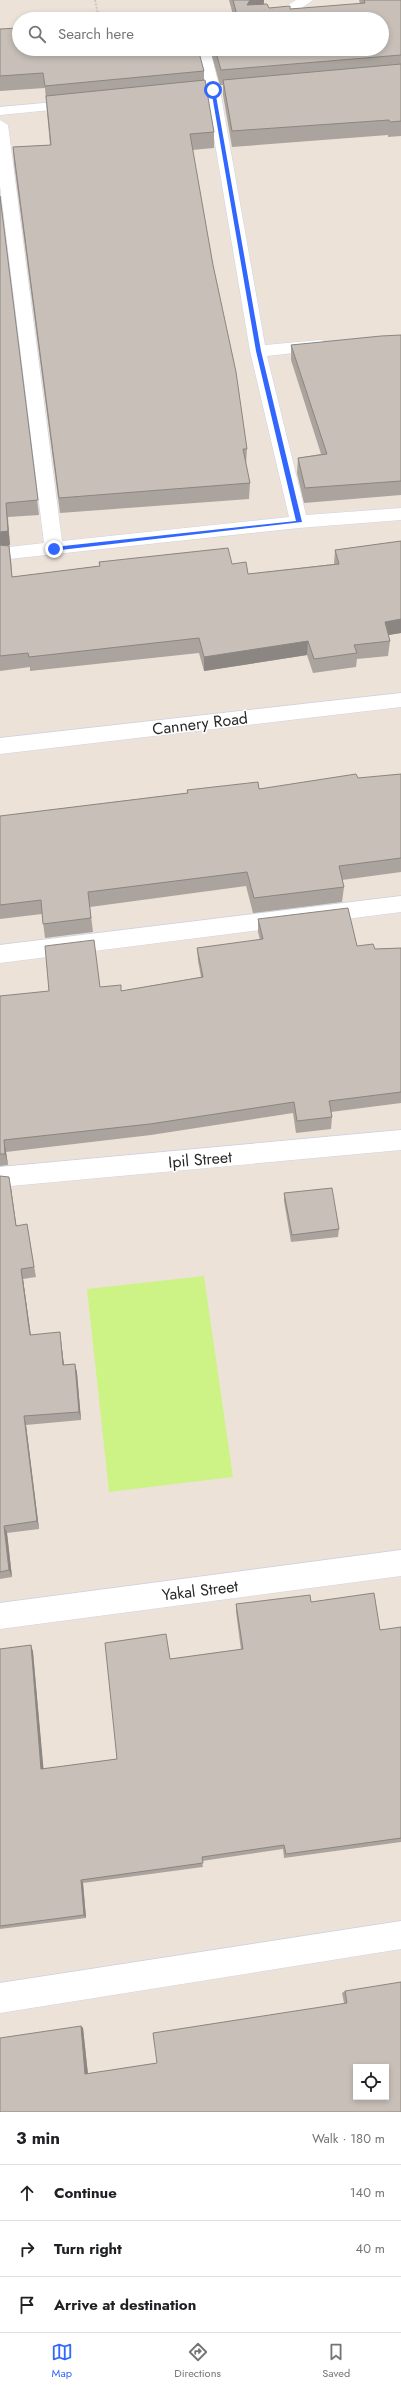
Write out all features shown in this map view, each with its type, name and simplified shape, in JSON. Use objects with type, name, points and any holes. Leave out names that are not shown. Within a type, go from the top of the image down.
[{"type":"street","points":[[287,12],[306,0]]},
{"type":"street","points":[[205,56],[213,90],[258,351],[299,522]]},
{"type":"street","points":[[0,111],[95,102]]},
{"type":"street","points":[[0,125],[54,549]]},
{"type":"street","points":[[258,351],[338,344]]},
{"type":"street","points":[[0,554],[299,522],[401,514]]},
{"type":"street","name":"Cannery Road","points":[[0,746],[401,700]]},
{"type":"street","points":[[0,954],[401,904]]},
{"type":"street","name":"Ipil Street","points":[[0,1177],[401,1140]]},
{"type":"street","name":"Yakal Street","points":[[0,1616],[401,1563]]},
{"type":"street","points":[[0,1998],[401,1935]]},
{"type":"path","points":[[95,0],[98,12]]},
{"type":"green space","points":[[204,1276],[233,1477],[109,1492],[87,1289]]},
{"type":"building","points":[[233,0],[250,0],[247,5],[267,4],[269,8],[290,6],[290,9],[365,3],[364,0],[401,0],[401,55],[389,56],[389,12],[236,12]]},
{"type":"building","points":[[12,28],[12,56],[200,56],[204,71],[45,86],[43,73],[0,76],[0,29]]},
{"type":"building","points":[[217,56],[389,56],[221,70]]},
{"type":"building","points":[[401,64],[401,121],[390,122],[389,120],[232,131],[223,80]]},
{"type":"building","points":[[205,80],[214,132],[190,134],[213,265],[236,372],[247,449],[243,449],[250,483],[59,498],[13,147],[51,145],[46,96]]},
{"type":"building","points":[[0,196],[38,500],[6,503],[8,531],[0,532]]},
{"type":"building","points":[[401,335],[401,481],[305,488],[298,458],[327,454],[291,345]]},
{"type":"building","points":[[401,541],[401,619],[385,622],[390,641],[354,645],[357,653],[314,659],[308,641],[204,657],[199,638],[29,657],[28,653],[0,656],[0,545],[9,546],[12,577],[100,566],[99,562],[228,548],[232,564],[246,562],[248,574],[339,564],[335,550]]},
{"type":"building","points":[[356,774],[358,778],[401,774],[401,858],[339,866],[344,887],[254,898],[247,872],[88,892],[91,918],[43,924],[41,900],[0,905],[0,816],[188,793],[187,790],[258,782],[259,789]]},
{"type":"building","points":[[348,908],[357,946],[373,944],[375,949],[401,948],[401,1092],[329,1101],[332,1117],[297,1121],[294,1102],[150,1124],[4,1140],[5,1154],[0,1154],[0,996],[49,991],[45,946],[94,940],[100,987],[121,985],[121,991],[203,977],[197,948],[263,939],[258,919]]},
{"type":"building","points":[[0,1176],[9,1177],[16,1226],[27,1224],[34,1267],[21,1269],[30,1335],[60,1332],[63,1365],[75,1364],[79,1412],[24,1416],[37,1521],[4,1526],[9,1570],[0,1572]]},
{"type":"building","points":[[332,1188],[339,1229],[292,1235],[284,1193]]},
{"type":"building","points":[[374,1593],[380,1630],[401,1627],[401,1838],[286,1854],[284,1845],[202,1857],[203,1863],[81,1880],[84,1915],[0,1926],[0,1649],[31,1645],[41,1769],[117,1759],[105,1643],[166,1634],[170,1659],[243,1649],[236,1604],[310,1595],[311,1602]]},
{"type":"building","points":[[401,1982],[401,2112],[0,2112],[0,2038],[81,2026],[85,2074],[157,2063],[153,2033],[347,2003],[345,1991]]},
{"type":"route","points":[[54,549],[299,522],[258,351],[213,90]]}]
